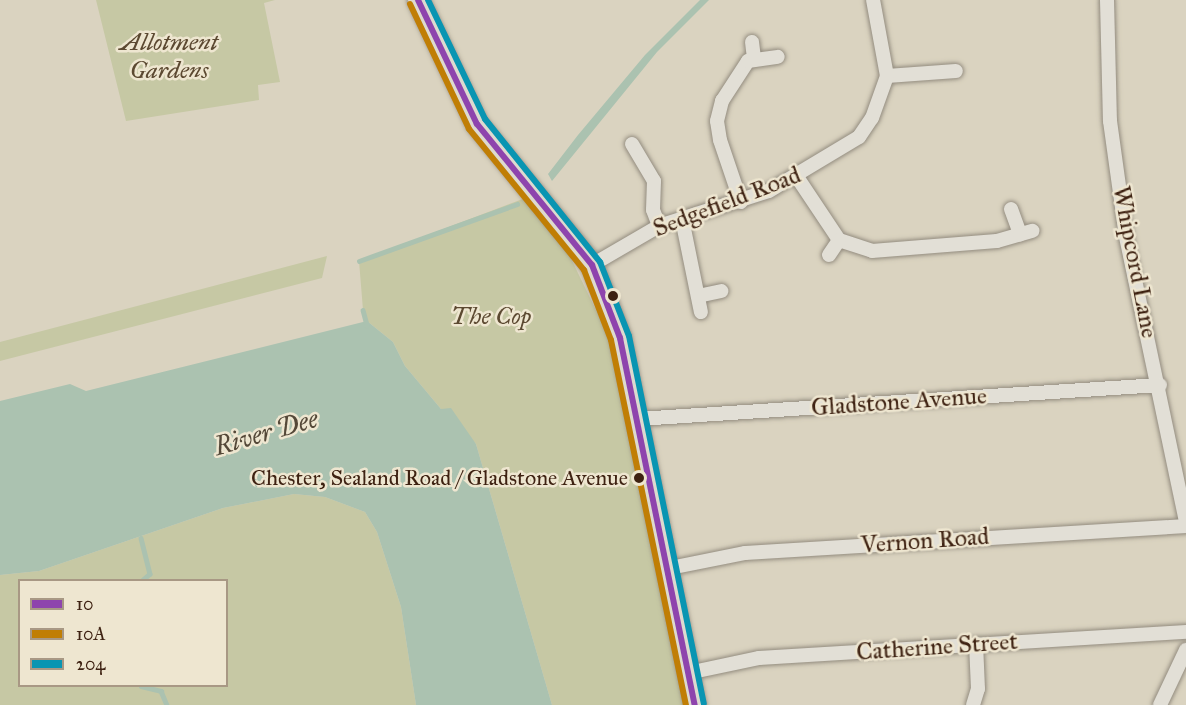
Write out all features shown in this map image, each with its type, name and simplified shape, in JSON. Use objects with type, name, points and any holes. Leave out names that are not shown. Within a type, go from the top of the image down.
[{"type":"main road","points":[[418,0],[477,124],[592,265],[620,338],[638,419],[665,569],[695,705]]},
{"type":"street","points":[[873,0],[887,76],[956,71]]},
{"type":"street","name":"Whipcord Lane","points":[[1107,0],[1115,156],[1126,237],[1160,385],[1186,524]]},
{"type":"street","points":[[752,42],[754,59]]},
{"type":"street","points":[[741,202],[717,121],[728,87],[754,59],[778,57]]},
{"type":"street","name":"Sedgefield Road","points":[[592,265],[659,226],[741,202],[797,177],[859,137],[872,118],[887,76]]},
{"type":"street","points":[[632,144],[654,181],[653,210],[659,226]]},
{"type":"street","points":[[797,177],[839,240],[872,251],[997,240],[1026,233],[1011,208]]},
{"type":"street","points":[[682,219],[701,312]]},
{"type":"street","points":[[829,255],[839,240]]},
{"type":"street","points":[[698,296],[721,291]]},
{"type":"street","name":"Gladstone Avenue","points":[[638,419],[1160,385]]},
{"type":"street","name":"Vernon Road","points":[[665,569],[745,553],[1186,524]]},
{"type":"street","name":"Catherine Street","points":[[688,673],[759,658],[1186,632]]},
{"type":"street","points":[[973,705],[978,688],[976,644]]},
{"type":"street","points":[[1160,705],[1186,650]]},
{"type":"green space","name":"Allotment Gardens","points":[[96,0],[275,0],[264,3],[280,82],[258,85],[259,100],[126,121]]},
{"type":"green space","name":"The Cop","points":[[528,197],[562,240],[609,337],[685,705],[552,705],[476,444],[441,409],[405,366],[393,342],[367,321],[363,310],[359,261]]},
{"type":"green space","points":[[327,256],[322,278],[0,361],[0,342]]},
{"type":"green space","points":[[294,494],[325,497],[365,512],[377,532],[401,607],[416,705],[0,705],[0,575],[39,571],[223,508]]},
{"type":"water","points":[[700,0],[709,0],[657,52],[552,181],[548,174],[578,135],[645,55]]},
{"type":"water","name":"River Dee","points":[[367,321],[393,342],[405,366],[441,409],[451,408],[476,444],[552,705],[416,705],[401,607],[377,532],[365,512],[325,497],[294,494],[223,508],[39,571],[0,575],[0,401],[70,384],[86,391]]},
{"type":"waterway","points":[[359,261],[517,204]]},
{"type":"waterway","points":[[363,310],[367,325]]},
{"type":"waterway","points":[[141,538],[150,574],[144,579]]},
{"type":"waterway","points":[[145,687],[161,691],[167,705]]},
{"type":"transit line","name":"10","points":[[418,0],[477,124],[592,265],[620,338],[695,705]]},
{"type":"transit line","name":"204","points":[[428,0],[485,119],[600,262],[629,336],[704,703]]},
{"type":"transit line","name":"10A","points":[[410,4],[469,129],[584,270],[611,340],[686,705]]},
{"type":"place","name":"Chester, Sealand Road / Gladstone Avenue","points":[[639,478]]}]
